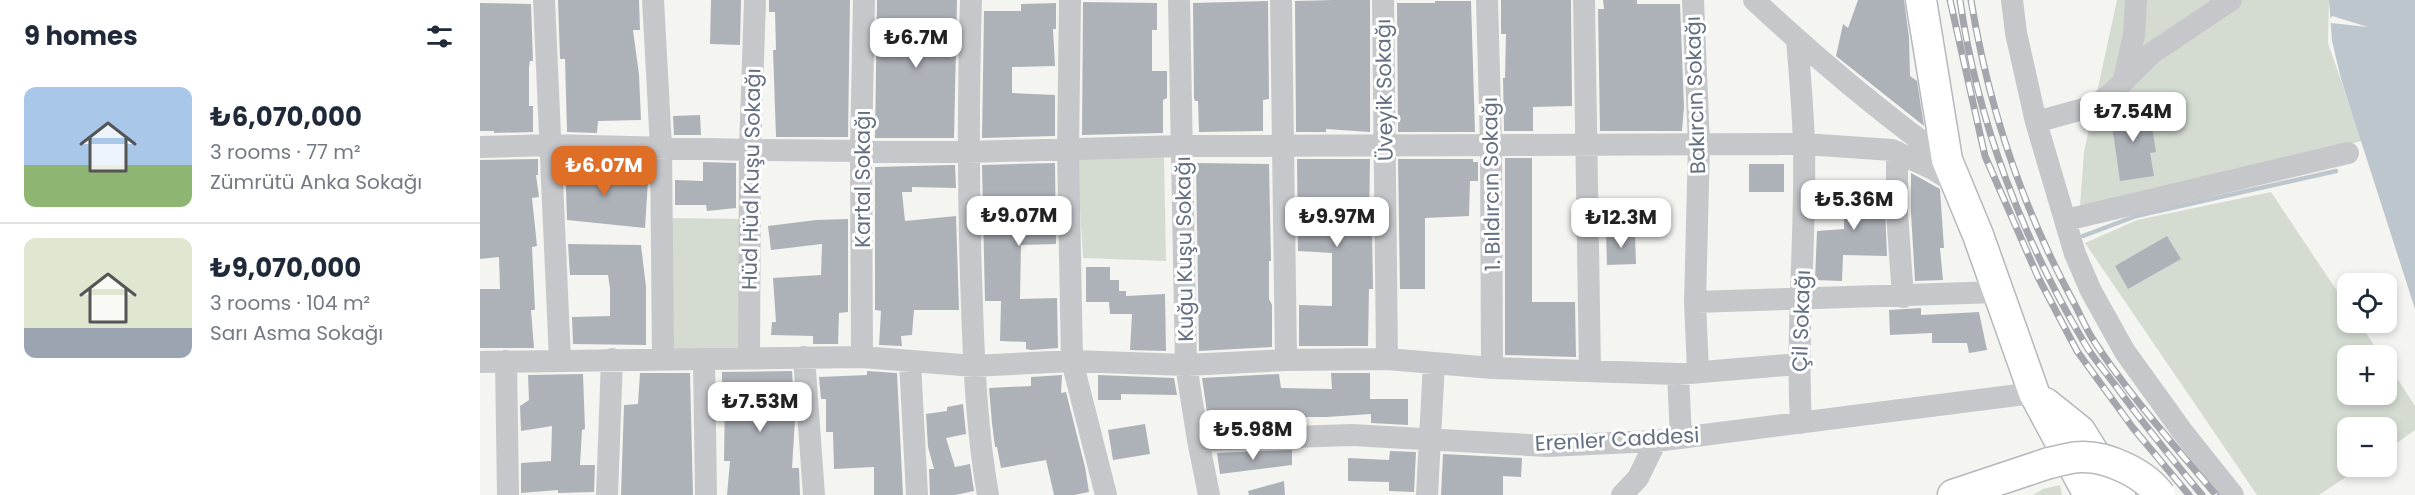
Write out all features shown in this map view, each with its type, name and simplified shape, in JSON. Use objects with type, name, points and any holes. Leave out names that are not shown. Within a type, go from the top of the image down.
[{"type":"main road","points":[[1921,0],[1940,121],[1952,172],[2034,393],[2083,491]]},
{"type":"main road","points":[[2034,393],[2080,431],[2120,495]]},
{"type":"main road","points":[[1953,495],[2049,463],[2082,456],[2110,462],[2138,476],[2160,495]]},
{"type":"main road","points":[[2013,495],[2049,463]]},
{"type":"street","points":[[544,0],[560,360]]},
{"type":"street","points":[[653,0],[661,147],[663,358]]},
{"type":"street","name":"Hüd Hüd Kuşu Sokağı","points":[[749,358],[750,150],[755,0]]},
{"type":"street","name":"Kartal Sokağı","points":[[862,357],[861,150],[864,0]]},
{"type":"street","points":[[971,0],[967,152],[974,366],[981,459],[988,495]]},
{"type":"street","points":[[1070,0],[1068,150],[1072,361],[1106,495]]},
{"type":"street","name":"Kuğu Kuşu Sokağı","points":[[1179,0],[1186,365],[1209,495]]},
{"type":"street","points":[[1281,0],[1286,360]]},
{"type":"street","name":"Üveyik Sokağı","points":[[1383,0],[1387,359]]},
{"type":"street","name":"1. Bıldırcın Sokağı","points":[[1487,0],[1491,145],[1492,368]]},
{"type":"street","points":[[1584,0],[1590,371]]},
{"type":"street","name":"Bakırcın Sokağı","points":[[1681,438],[1695,302],[1699,145],[1693,0]]},
{"type":"street","points":[[1754,0],[1797,40],[1915,136],[1952,172]]},
{"type":"street","points":[[2012,0],[2016,33],[2036,122],[2075,254],[2091,291],[2125,352],[2182,431],[2233,495]]},
{"type":"street","points":[[2124,81],[2134,34],[2136,0]]},
{"type":"street","points":[[2036,122],[2094,106],[2152,53],[2231,0]]},
{"type":"street","name":"Çil Sokağı","points":[[1797,40],[1804,144],[1802,299],[1798,364],[1801,423]]},
{"type":"street","points":[[1915,136],[1921,139],[1931,138],[1939,131],[1940,121]]},
{"type":"street","points":[[480,147],[550,145],[967,152],[1182,146],[1804,144],[1897,152],[1933,169],[1952,172]]},
{"type":"street","points":[[1897,152],[1897,213],[1903,297]]},
{"type":"street","points":[[2066,220],[2348,153]]},
{"type":"street","points":[[1695,302],[1903,297],[1998,292]]},
{"type":"street","points":[[804,357],[814,495]]},
{"type":"street","points":[[480,362],[862,357],[974,366],[1072,361],[1186,365],[1286,360],[1387,359],[1492,368],[1688,372],[1798,364]]},
{"type":"street","points":[[607,495],[612,359]]},
{"type":"street","points":[[704,360],[703,429],[706,495]]},
{"type":"street","points":[[506,361],[507,495]]},
{"type":"street","points":[[910,362],[917,495]]},
{"type":"street","points":[[1427,495],[1434,363]]},
{"type":"street","name":"Erenler Caddesi","points":[[1198,440],[1352,435],[1547,446],[1656,441],[2034,393]]},
{"type":"street","points":[[1622,495],[1638,478],[1656,441]]},
{"type":"shaded area","points":[[2117,0],[2329,0],[2328,43],[2362,141],[2080,206],[2084,152]]},
{"type":"shaded area","points":[[2329,0],[2415,0],[2415,309],[2341,79],[2332,41]]},
{"type":"shaded area","points":[[1164,155],[1166,261],[1083,258],[1077,158]]},
{"type":"shaded area","points":[[2271,192],[2337,291],[2337,333],[2366,333],[2374,345],[2337,345],[2337,405],[2397,405],[2397,378],[2415,406],[2415,430],[2397,443],[2397,417],[2337,417],[2337,477],[2346,477],[2319,495],[2257,495],[2085,243],[2137,220]]},
{"type":"shaded area","points":[[665,218],[747,219],[746,354],[666,355]]},
{"type":"shaded area","points":[[2060,485],[2062,495],[2033,495],[2043,489]]},
{"type":"pier","points":[[2332,16],[2368,27],[2331,23],[2329,18]]},
{"type":"building","points":[[558,0],[639,0],[640,30],[633,30],[639,75],[641,120],[598,121],[597,133],[567,132],[565,59],[560,59]]},
{"type":"building","points":[[711,0],[741,0],[740,45],[710,44]]},
{"type":"building","points":[[769,0],[850,0],[848,137],[776,137],[773,50],[776,50],[775,12],[769,12]]},
{"type":"building","points":[[877,0],[957,0],[954,138],[875,138]]},
{"type":"building","points":[[1370,0],[1370,132],[1326,129],[1326,132],[1296,132],[1295,1]]},
{"type":"building","points":[[1501,0],[1571,0],[1572,106],[1533,107],[1533,131],[1504,131],[1503,78],[1505,78],[1506,34],[1501,34]]},
{"type":"building","points":[[1603,0],[1637,0],[1637,4],[1680,4],[1684,107],[1682,131],[1600,131],[1598,9],[1604,9]]},
{"type":"building","points":[[1858,0],[1904,0],[1909,37],[1910,76],[1917,81],[1924,126],[1836,56],[1843,24],[1848,28]]},
{"type":"building","points":[[1268,1],[1269,99],[1263,100],[1263,131],[1199,132],[1198,101],[1194,98],[1193,3]]},
{"type":"building","points":[[1435,1],[1471,1],[1475,132],[1398,132],[1397,3],[1435,3]]},
{"type":"building","points":[[1083,2],[1157,3],[1157,30],[1152,30],[1152,71],[1167,71],[1167,98],[1163,100],[1163,133],[1082,135]]},
{"type":"building","points":[[480,3],[531,4],[533,61],[530,61],[529,67],[529,106],[533,106],[533,132],[480,131]]},
{"type":"building","points":[[1056,3],[1056,29],[1053,29],[1055,66],[1012,67],[1012,93],[1055,95],[1055,136],[982,138],[984,11],[1021,11],[1021,4]]},
{"type":"building","points":[[2144,105],[2147,128],[2152,127],[2156,152],[2150,153],[2154,176],[2120,181],[2110,111]]},
{"type":"building","points":[[700,115],[701,135],[674,135],[673,116]]},
{"type":"building","points":[[1505,158],[1532,158],[1532,302],[1575,302],[1576,357],[1505,355]]},
{"type":"building","points":[[538,159],[538,175],[536,175],[539,197],[532,198],[537,246],[532,247],[535,310],[531,310],[534,348],[480,348],[480,289],[500,289],[499,257],[480,259],[480,160]]},
{"type":"building","points":[[565,159],[598,160],[599,179],[648,180],[645,228],[567,220]]},
{"type":"building","points":[[1297,159],[1370,159],[1369,225],[1372,225],[1373,289],[1369,289],[1368,346],[1299,346],[1299,305],[1332,306],[1332,253],[1298,251]]},
{"type":"building","points":[[1398,159],[1473,159],[1473,162],[1478,162],[1478,181],[1470,181],[1469,216],[1425,218],[1425,289],[1400,289]]},
{"type":"building","points":[[703,162],[736,163],[736,208],[707,211],[706,205],[675,205],[675,180],[703,181]]},
{"type":"building","points":[[1055,163],[1056,244],[1021,245],[1020,299],[1057,298],[1058,348],[1031,350],[1026,349],[1026,342],[1000,341],[1001,301],[985,301],[982,165]]},
{"type":"building","points":[[1196,163],[1269,164],[1271,261],[1269,261],[1269,299],[1272,305],[1272,347],[1199,351]]},
{"type":"building","points":[[1749,164],[1784,164],[1784,192],[1749,192]]},
{"type":"building","points":[[955,165],[956,188],[912,187],[912,192],[902,192],[905,221],[956,216],[959,310],[914,310],[912,335],[901,336],[902,346],[879,345],[881,311],[875,310],[875,167]]},
{"type":"building","points":[[1911,173],[1940,189],[1944,248],[1940,248],[1943,280],[1915,281]]},
{"type":"building","points":[[1844,183],[1884,183],[1887,256],[1843,255],[1842,281],[1815,280],[1817,231],[1844,229]]},
{"type":"building","points":[[848,219],[848,312],[839,313],[838,344],[813,344],[813,336],[771,335],[772,322],[776,322],[773,278],[821,275],[822,244],[771,250],[768,226]]},
{"type":"building","points":[[1635,233],[1636,264],[1607,265],[1606,234]]},
{"type":"building","points":[[2167,236],[2181,259],[2128,289],[2115,266]]},
{"type":"building","points":[[568,244],[641,245],[646,287],[646,345],[573,344],[572,317],[610,316],[610,289],[608,275],[570,275]]},
{"type":"building","points":[[1086,267],[1110,267],[1110,280],[1119,280],[1119,291],[1126,291],[1126,296],[1165,294],[1166,351],[1130,350],[1132,314],[1110,314],[1109,302],[1086,302]]},
{"type":"building","points":[[1921,308],[1921,315],[1979,312],[1987,350],[1969,353],[1967,343],[1932,343],[1932,333],[1890,335],[1889,310]]},
{"type":"building","points":[[792,371],[795,420],[792,468],[799,468],[800,495],[727,495],[730,461],[724,461],[725,392],[722,392],[722,372]]},
{"type":"building","points":[[867,371],[897,373],[903,495],[874,495],[874,467],[834,469],[833,432],[826,432],[826,399],[821,399],[819,377],[867,375]]},
{"type":"building","points":[[640,373],[690,373],[693,495],[621,495],[624,405],[638,404]]},
{"type":"building","points":[[1331,373],[1370,373],[1370,399],[1408,399],[1408,425],[1371,423],[1371,414],[1283,417],[1283,424],[1209,426],[1202,378],[1279,374],[1281,388],[1332,389]]},
{"type":"building","points":[[583,374],[585,429],[582,430],[580,465],[595,465],[594,492],[558,493],[558,490],[521,493],[521,463],[551,461],[552,426],[521,431],[520,406],[529,400],[528,375]]},
{"type":"building","points":[[1062,375],[1061,393],[1066,392],[1089,492],[1074,495],[1054,495],[1046,460],[1001,468],[992,423],[989,388],[1031,386],[1031,377]]},
{"type":"building","points":[[1098,375],[1174,378],[1177,395],[1121,394],[1121,400],[1098,400]]},
{"type":"building","points":[[963,404],[966,434],[946,438],[955,467],[970,464],[974,491],[955,495],[930,495],[929,469],[934,469],[928,447],[926,414],[947,411],[947,407]]},
{"type":"building","points":[[1145,424],[1150,454],[1113,460],[1108,430]]},
{"type":"building","points":[[1292,450],[1292,465],[1220,474],[1217,453]]},
{"type":"building","points":[[1390,451],[1416,452],[1414,492],[1389,491],[1389,482],[1348,481],[1348,458],[1389,460]]},
{"type":"building","points":[[1443,454],[1522,458],[1521,477],[1503,476],[1503,495],[1441,495]]},
{"type":"building","points":[[1284,481],[1285,495],[1249,495],[1248,491]]},
{"type":"waterway","points":[[2083,236],[2136,216],[2336,171]]},
{"type":"railway","points":[[1950,0],[1985,156],[2038,277],[2077,351],[2133,428],[2189,495]]},
{"type":"railway","points":[[1960,0],[1978,90],[1991,135],[2023,221],[2042,263],[2085,344],[2147,427],[2202,495]]},
{"type":"railway","points":[[1971,0],[1987,78],[2009,155],[2038,229],[2088,332],[2122,381],[2216,495]]}]
